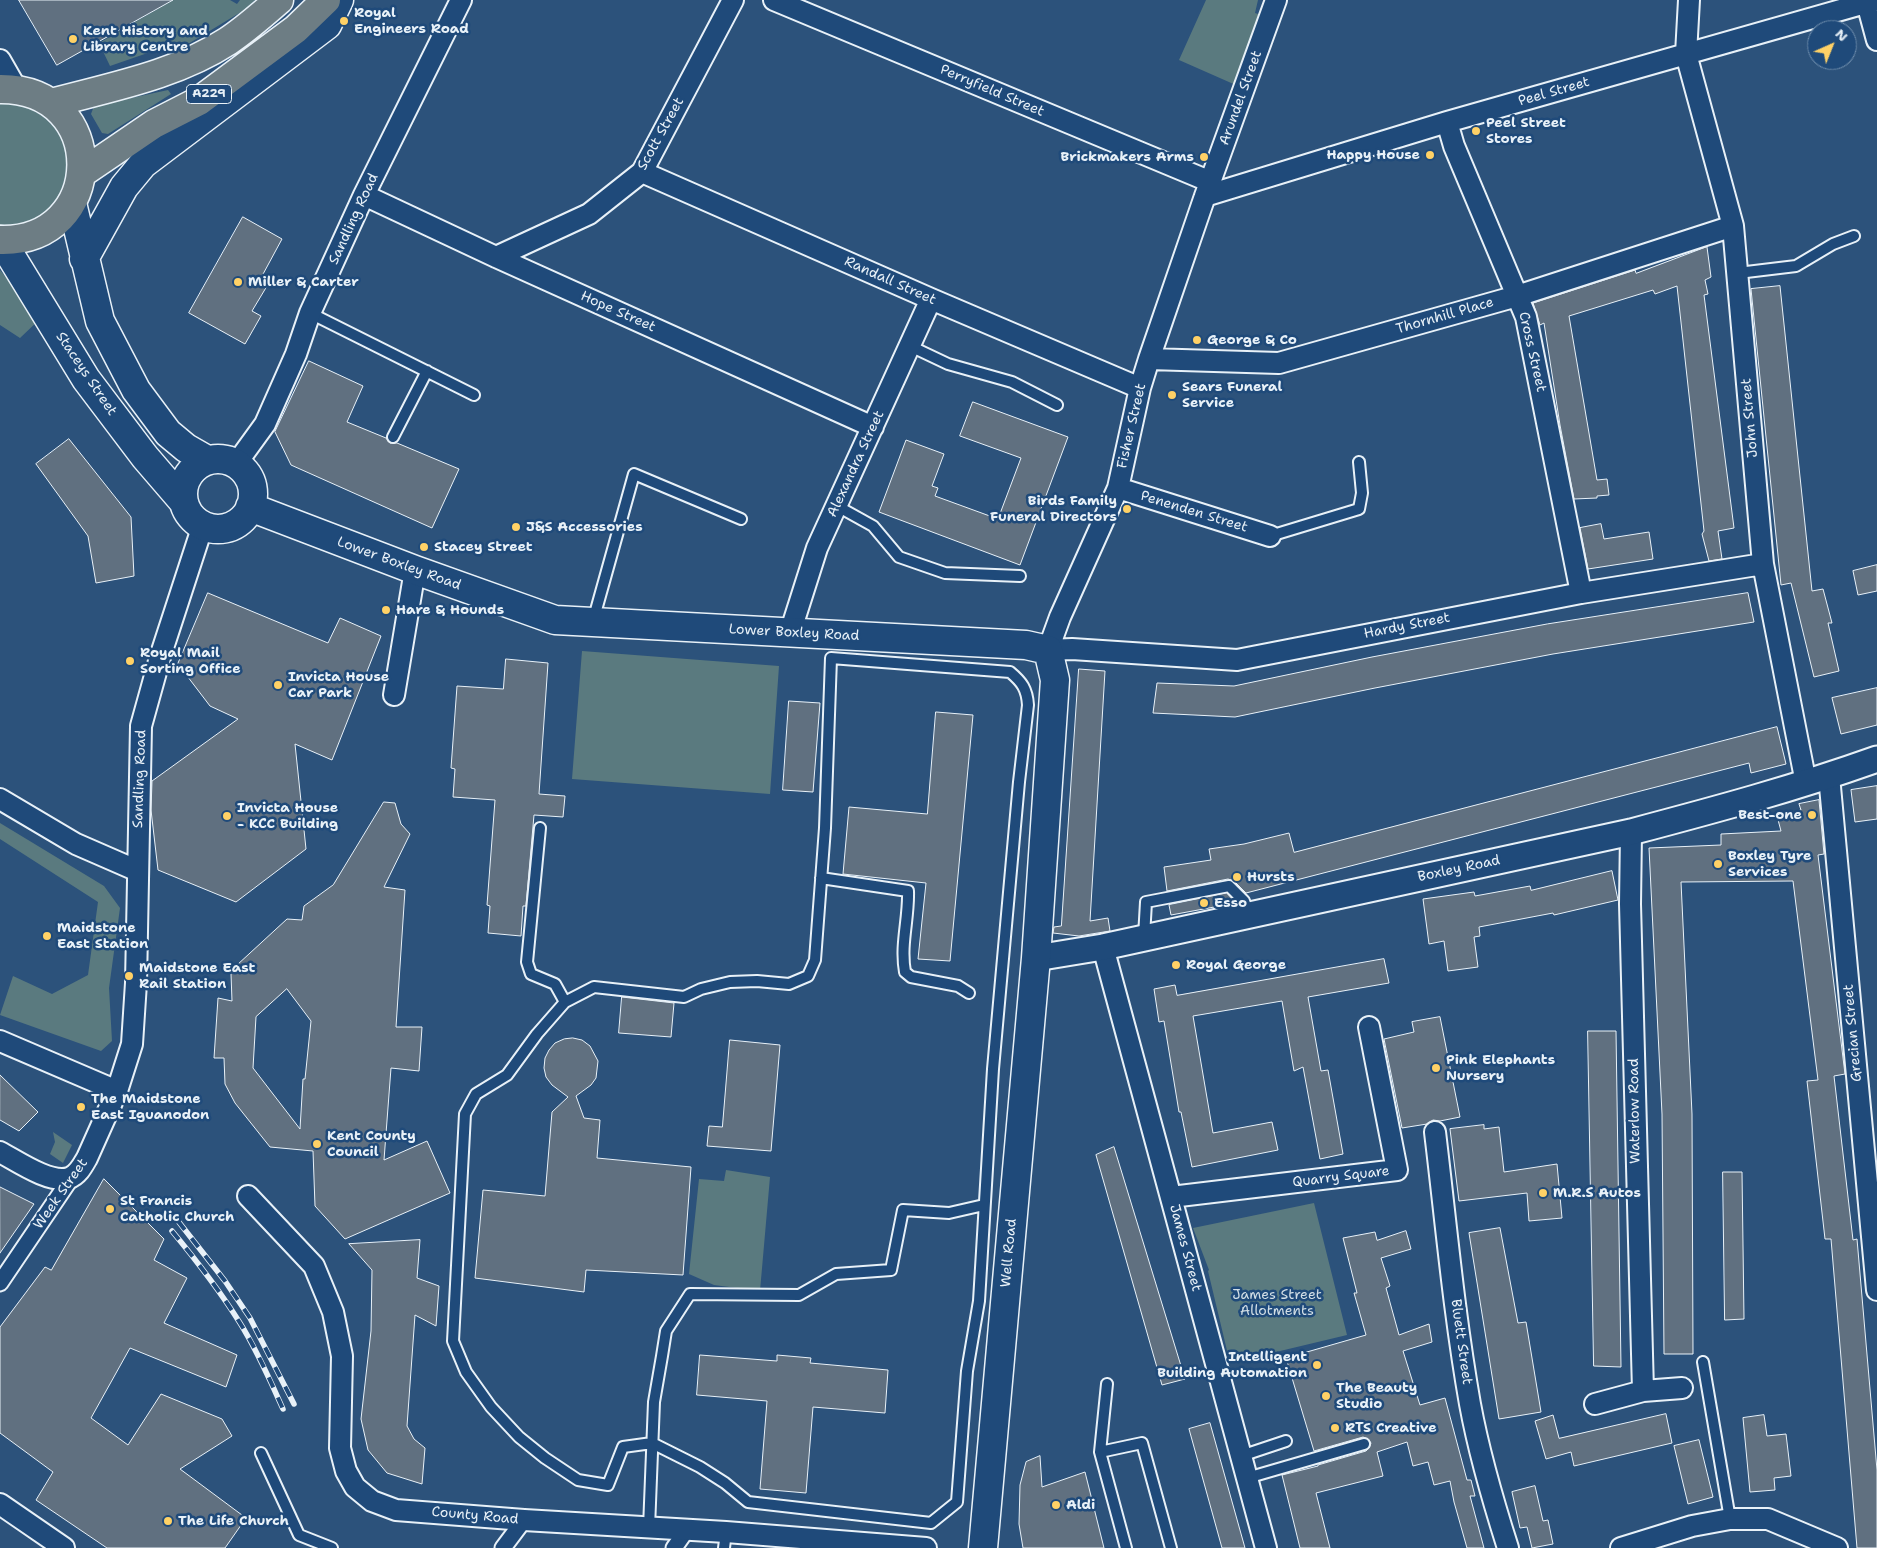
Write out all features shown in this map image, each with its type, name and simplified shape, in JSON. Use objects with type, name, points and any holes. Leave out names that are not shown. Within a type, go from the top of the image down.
[{"type":"highway","name":"A229","points":[[52,103],[144,78],[188,61],[229,41],[279,0]]},
{"type":"highway","name":"A229","points":[[82,173],[154,124],[199,101],[296,29],[326,0]]},
{"type":"highway","points":[[1,240],[22,238],[42,232],[59,219],[72,203],[82,173],[82,153],[76,134],[66,117],[52,103],[35,94],[8,89]]},
{"type":"main road","points":[[84,259],[124,187],[143,164],[327,25],[338,0]]},
{"type":"main road","points":[[72,203],[100,321],[136,390],[168,433],[186,448],[207,460]]},
{"type":"main road","name":"Staceys Street","points":[[1,240],[86,379],[145,457],[182,500]]},
{"type":"main road","points":[[207,460],[227,460],[236,464],[249,478],[252,488],[250,507],[244,517],[230,526],[214,528],[203,525],[193,519],[182,500],[188,475],[207,460]]},
{"type":"main road","name":"Lower Boxley Road","points":[[250,507],[415,570],[555,620],[1026,645],[1048,650]]},
{"type":"main road","points":[[1036,958],[1055,680],[1048,650]]},
{"type":"main road","name":"Well Road","points":[[978,1548],[1036,958]]},
{"type":"street","name":"Sandling Road","points":[[236,464],[264,424],[296,354],[310,313],[364,195],[461,0]]},
{"type":"street","name":"Scott Street","points":[[496,257],[589,214],[642,172],[733,0]]},
{"type":"street","name":"Perryfield Street","points":[[774,0],[1208,189]]},
{"type":"street","name":"Arundel Street","points":[[1208,189],[1276,0]]},
{"type":"street","name":"John Street","points":[[1689,0],[1686,54],[1734,226],[1763,564],[1806,783]]},
{"type":"street","name":"Peel Street","points":[[1208,189],[1871,1]]},
{"type":"street","points":[[1871,1],[1877,40]]},
{"type":"street","points":[[0,60],[8,89]]},
{"type":"street","name":"Cross Street","points":[[1447,122],[1454,146],[1526,317],[1581,593]]},
{"type":"street","name":"Randall Street","points":[[642,172],[931,299],[1140,388]]},
{"type":"street","name":"Fisher Street","points":[[1048,650],[1060,617],[1118,488],[1140,388],[1208,189]]},
{"type":"street","name":"Hope Street","points":[[364,195],[496,257],[873,427]]},
{"type":"street","name":"Thornhill Place","points":[[1149,359],[1279,363],[1517,296],[1734,226]]},
{"type":"street","name":"Alexandra Street","points":[[790,633],[818,548],[931,299]]},
{"type":"street","name":"Penenden Street","points":[[1118,488],[1270,536]]},
{"type":"street","name":"Sandling Road","points":[[136,983],[140,726],[203,525]]},
{"type":"street","name":"Hardy Street","points":[[1048,650],[1096,650],[1237,660],[1581,593],[1763,564]]},
{"type":"street","points":[[394,695],[415,570]]},
{"type":"street","name":"Boxley Road","points":[[1036,958],[1103,947],[1631,832],[1716,810],[1830,776],[1877,759]]},
{"type":"street","name":"Grecian Street","points":[[1830,776],[1877,1290]]},
{"type":"street","points":[[0,799],[76,844],[138,871]]},
{"type":"street","name":"Waterlow Road","points":[[1631,832],[1630,904],[1642,1391]]},
{"type":"street","name":"James Street","points":[[1103,947],[1266,1548]]},
{"type":"street","name":"Week Street","points":[[0,1283],[71,1178],[87,1158],[117,1091],[132,1044],[136,983]]},
{"type":"street","name":"Quarry Square","points":[[1171,1197],[1397,1170],[1369,1027]]},
{"type":"street","points":[[0,1041],[117,1091]]},
{"type":"street","name":"Bluett Street","points":[[1435,1132],[1458,1323],[1471,1406],[1494,1505],[1508,1548]]},
{"type":"street","points":[[0,1152],[47,1176],[59,1180],[71,1178]]},
{"type":"street","name":"County Road","points":[[248,1196],[314,1266],[333,1312],[342,1356],[340,1448],[346,1471],[355,1487],[372,1501],[396,1510],[686,1530],[725,1540],[926,1548]]},
{"type":"street","points":[[1596,1404],[1642,1391],[1682,1388]]},
{"type":"street","points":[[0,1504],[64,1548]]},
{"type":"street","points":[[1621,1548],[1692,1526],[1730,1519],[1768,1519],[1837,1548]]},
{"type":"street","points":[[503,1548],[524,1520]]},
{"type":"street","points":[[674,1548],[686,1530]]},
{"type":"lane","points":[[1738,273],[1796,266],[1833,244],[1854,236]]},
{"type":"lane","points":[[310,313],[474,395]]},
{"type":"lane","points":[[910,346],[948,364],[1012,382],[1057,405]]},
{"type":"lane","points":[[393,437],[427,371]]},
{"type":"lane","points":[[1270,536],[1359,509],[1362,494],[1359,462]]},
{"type":"lane","points":[[593,622],[634,474],[741,519]]},
{"type":"lane","points":[[836,506],[873,526],[899,557],[945,573],[1020,576]]},
{"type":"lane","points":[[831,658],[1010,672],[1021,681],[1028,693],[1028,705],[1019,782],[993,1069],[978,1301],[967,1371],[957,1502],[931,1523],[748,1502],[700,1467],[652,1444],[623,1447],[608,1485],[578,1480],[545,1458],[519,1437],[491,1407],[466,1372],[453,1341],[465,1114],[476,1094],[507,1075],[537,1034],[564,1002],[594,987],[684,997],[701,989],[730,982],[757,981],[789,984],[808,976],[815,960],[825,828],[831,658]]},
{"type":"lane","points":[[540,828],[527,962],[531,974],[555,984],[564,1002]]},
{"type":"lane","points":[[821,878],[908,891],[902,956],[905,972],[911,977],[958,986],[969,992]]},
{"type":"lane","points":[[1144,938],[1146,902],[1229,886],[1244,901],[1249,915]]},
{"type":"lane","points":[[649,1528],[654,1402],[666,1331],[690,1294],[800,1295],[836,1274],[891,1270],[903,1210],[950,1213],[984,1205]]},
{"type":"lane","points":[[1703,1362],[1730,1519]]},
{"type":"lane","points":[[1107,1384],[1100,1452],[1126,1548]]},
{"type":"lane","points":[[1241,1456],[1286,1441]]},
{"type":"lane","points":[[1100,1452],[1142,1443],[1171,1548]]},
{"type":"lane","points":[[1247,1478],[1364,1444]]},
{"type":"lane","points":[[261,1452],[298,1535],[332,1548]]},
{"type":"green space","points":[[173,0],[230,0],[237,4],[240,0],[255,0],[246,9],[178,50],[168,54],[165,47],[110,66],[99,43]]},
{"type":"green space","points":[[1206,0],[1258,0],[1255,13],[1261,15],[1238,86],[1179,60]]},
{"type":"green space","points":[[168,90],[171,94],[108,134],[102,133],[91,114],[94,106]]},
{"type":"green space","points":[[0,103],[20,105],[37,112],[51,124],[61,138],[67,155],[68,172],[63,190],[52,207],[34,221],[17,226],[0,227]]},
{"type":"green space","points":[[0,270],[40,319],[20,338],[0,325]]},
{"type":"green space","points":[[582,651],[779,666],[770,794],[572,779]]},
{"type":"green space","points":[[0,823],[104,886],[120,908],[109,988],[112,1041],[101,1051],[0,1015],[13,976],[52,994],[88,975],[98,902],[0,839]]},
{"type":"green space","points":[[53,1132],[72,1145],[63,1163],[50,1154],[55,1142]]},
{"type":"green space","points":[[726,1170],[770,1177],[760,1291],[714,1285],[689,1274],[699,1179],[724,1181]]},
{"type":"green space","name":"James Street Allotments","points":[[1314,1203],[1347,1335],[1230,1363],[1209,1270],[1193,1228]]},
{"type":"building","name":"Kent History and Library Centre","points":[[19,0],[173,0],[57,65]]},
{"type":"building","name":"Miller & Carter","points":[[243,217],[282,239],[262,276],[270,281],[252,311],[261,316],[245,344],[189,313]]},
{"type":"building","points":[[1707,247],[1711,277],[1705,280],[1708,294],[1704,295],[1734,528],[1718,531],[1722,559],[1709,561],[1702,534],[1704,531],[1677,286],[1655,294],[1653,290],[1569,316],[1597,480],[1607,479],[1609,495],[1597,496],[1597,498],[1574,499],[1544,323],[1540,325],[1533,303],[1635,270],[1636,273]]},
{"type":"building","points":[[1780,286],[1812,591],[1823,589],[1832,623],[1828,623],[1839,671],[1814,677],[1791,583],[1781,585],[1751,289]]},
{"type":"building","points":[[309,361],[363,386],[347,422],[386,438],[390,443],[397,443],[459,469],[432,528],[291,465],[275,432]]},
{"type":"building","points":[[973,402],[1068,437],[1020,565],[879,512],[906,440],[944,454],[932,486],[938,488],[935,496],[998,519],[1021,458],[960,436]]},
{"type":"building","points":[[69,439],[131,517],[134,576],[96,583],[88,536],[36,464]]},
{"type":"building","points":[[1601,524],[1604,539],[1649,532],[1653,559],[1588,569],[1580,528]]},
{"type":"building","points":[[1877,565],[1877,591],[1858,595],[1853,571]]},
{"type":"building","points":[[208,593],[328,643],[340,618],[381,636],[332,760],[295,744],[306,849],[236,902],[158,870],[151,810],[152,781],[238,719],[210,706],[178,664]]},
{"type":"building","points":[[1748,593],[1754,622],[1553,654],[1235,717],[1153,713],[1157,683],[1234,686],[1372,657],[1547,624]]},
{"type":"building","points":[[506,659],[548,663],[539,794],[565,796],[563,817],[534,815],[526,906],[523,906],[521,936],[488,933],[490,906],[487,905],[495,800],[453,797],[455,769],[451,768],[457,686],[503,689]]},
{"type":"building","points":[[1079,669],[1105,671],[1090,921],[1108,918],[1110,931],[1079,936],[1053,933],[1054,927],[1061,926]]},
{"type":"building","points":[[1877,688],[1877,725],[1841,734],[1832,698]]},
{"type":"building","points":[[789,701],[820,703],[813,792],[783,790]]},
{"type":"building","points":[[936,712],[973,715],[950,961],[918,959],[926,883],[843,874],[849,807],[927,814]]},
{"type":"building","points":[[1777,727],[1786,764],[1751,773],[1749,763],[1246,893],[1234,881],[1228,879],[1167,891],[1164,867],[1211,860],[1209,849],[1244,844],[1289,833],[1294,852]]},
{"type":"building","points":[[1877,786],[1877,819],[1855,822],[1851,790]]},
{"type":"building","points":[[1819,800],[1824,854],[1818,855],[1845,1074],[1834,1076],[1853,1240],[1857,1239],[1877,1470],[1877,1548],[1857,1548],[1831,1239],[1825,1239],[1807,1081],[1818,1080],[1793,881],[1681,882],[1692,1114],[1693,1354],[1664,1354],[1662,1114],[1649,848],[1721,845],[1721,834],[1781,831],[1777,816],[1801,810],[1799,804]]},
{"type":"building","name":"Kent County Council","points":[[384,802],[395,803],[401,824],[410,834],[384,887],[405,890],[396,1027],[422,1027],[419,1071],[391,1068],[384,1160],[427,1141],[450,1193],[345,1239],[315,1206],[313,1151],[270,1147],[235,1103],[225,1084],[224,1058],[214,1058],[218,998],[232,1001],[231,974],[237,965],[287,919],[302,920],[304,906],[333,885]],"holes":[[[287,989],[311,1021],[305,1079],[303,1079],[300,1129],[253,1068],[256,1017]]]},
{"type":"building","points":[[1612,871],[1618,900],[1554,915],[1553,913],[1479,927],[1480,936],[1474,937],[1478,967],[1448,971],[1444,941],[1429,944],[1423,899],[1474,892],[1475,896],[1530,886],[1531,890]]},
{"type":"building","points":[[1227,893],[1236,903],[1171,915],[1169,905]]},
{"type":"building","points":[[1384,959],[1389,983],[1308,997],[1321,1071],[1328,1070],[1343,1154],[1320,1159],[1303,1067],[1294,1071],[1282,1001],[1193,1016],[1213,1133],[1272,1122],[1278,1150],[1192,1167],[1181,1112],[1179,1112],[1164,1021],[1159,1022],[1154,989],[1175,985],[1177,995]]},
{"type":"building","points":[[622,997],[674,1003],[671,1037],[619,1033]]},
{"type":"building","points":[[1440,1017],[1460,1117],[1440,1121],[1433,1120],[1427,1124],[1402,1128],[1384,1039],[1414,1032],[1412,1022]]},
{"type":"building","points":[[1588,1031],[1616,1031],[1621,1367],[1594,1366]]},
{"type":"building","points":[[573,1038],[582,1040],[590,1046],[598,1061],[596,1078],[591,1085],[576,1096],[584,1118],[600,1120],[597,1158],[691,1167],[683,1275],[586,1270],[584,1292],[475,1278],[483,1190],[545,1196],[552,1112],[568,1097],[552,1085],[546,1077],[544,1068],[545,1058],[555,1043]]},
{"type":"building","points":[[730,1040],[780,1045],[771,1151],[707,1146],[709,1126],[722,1127]]},
{"type":"building","points":[[0,1075],[38,1112],[19,1131],[0,1120]]},
{"type":"building","points":[[1484,1125],[1484,1129],[1499,1127],[1504,1172],[1557,1164],[1562,1218],[1529,1221],[1527,1193],[1459,1201],[1450,1129]]},
{"type":"building","points":[[1114,1147],[1185,1379],[1162,1385],[1096,1155]]},
{"type":"building","points":[[1723,1172],[1742,1172],[1744,1319],[1725,1320]]},
{"type":"building","points":[[104,1179],[164,1239],[154,1260],[187,1278],[164,1323],[237,1355],[226,1387],[130,1348],[91,1418],[128,1445],[161,1394],[222,1419],[232,1436],[180,1469],[246,1518],[225,1548],[107,1548],[36,1500],[53,1472],[0,1433],[0,1327],[45,1267],[51,1270]]},
{"type":"building","points":[[0,1187],[34,1204],[0,1253]]},
{"type":"building","points":[[1500,1228],[1518,1323],[1526,1322],[1541,1412],[1499,1419],[1469,1233]]},
{"type":"building","points":[[1406,1231],[1411,1249],[1381,1258],[1390,1286],[1386,1288],[1399,1335],[1429,1324],[1432,1342],[1403,1351],[1420,1405],[1445,1398],[1467,1480],[1471,1480],[1475,1496],[1470,1496],[1484,1548],[1467,1548],[1450,1481],[1434,1485],[1428,1462],[1413,1466],[1407,1442],[1377,1452],[1383,1476],[1316,1493],[1330,1548],[1300,1548],[1282,1475],[1366,1451],[1371,1443],[1363,1437],[1314,1451],[1286,1358],[1366,1335],[1354,1293],[1357,1293],[1343,1238],[1375,1232],[1377,1240]]},
{"type":"building","points":[[420,1240],[417,1278],[439,1286],[436,1326],[415,1315],[407,1426],[414,1439],[425,1448],[422,1484],[387,1473],[368,1450],[361,1419],[371,1331],[372,1270],[349,1244]]},
{"type":"building","points":[[700,1355],[777,1361],[777,1355],[811,1358],[810,1363],[888,1370],[885,1413],[813,1407],[806,1493],[760,1489],[767,1401],[697,1395]]},
{"type":"building","points":[[1666,1414],[1672,1443],[1574,1466],[1571,1452],[1546,1459],[1535,1421],[1553,1415],[1559,1438]]},
{"type":"building","points":[[1764,1415],[1767,1436],[1786,1434],[1791,1476],[1774,1478],[1775,1490],[1750,1492],[1743,1418]]},
{"type":"building","points":[[1210,1423],[1245,1548],[1222,1548],[1189,1429]]},
{"type":"building","points":[[1699,1440],[1713,1497],[1688,1504],[1674,1446]]},
{"type":"building","name":"Aldi","points":[[1040,1456],[1042,1487],[1085,1472],[1104,1548],[1023,1548],[1019,1524],[1020,1485],[1026,1462]]},
{"type":"building","points":[[1535,1486],[1543,1521],[1548,1520],[1553,1544],[1532,1548],[1527,1527],[1520,1528],[1512,1492]]},
{"type":"railway","points":[[178,1221],[225,1281],[250,1318],[294,1404]]},
{"type":"railway","points":[[172,1231],[208,1276],[240,1323],[258,1354],[283,1409]]},
{"type":"place","name":"Royal Engineers Road","points":[[344,21]]},
{"type":"place","name":"Kent History and Library Centre","points":[[73,39]]},
{"type":"place","name":"Peel Street Stores","points":[[1476,131]]},
{"type":"place","name":"Happy House","points":[[1430,155]]},
{"type":"place","name":"Brickmakers Arms","points":[[1204,157]]},
{"type":"place","name":"Miller & Carter","points":[[238,282]]},
{"type":"place","name":"George & Co","points":[[1197,340]]},
{"type":"place","name":"Sears Funeral Service","points":[[1172,395]]},
{"type":"place","name":"Birds Family Funeral Directors","points":[[1127,509]]},
{"type":"place","name":"J&S Accessories","points":[[516,527]]},
{"type":"place","name":"Stacey Street","points":[[424,547]]},
{"type":"place","name":"Hare & Hounds","points":[[386,610]]},
{"type":"place","name":"Royal Mail Sorting Office","points":[[130,661]]},
{"type":"place","name":"Invicta House Car Park","points":[[278,685]]},
{"type":"place","name":"Best-one","points":[[1812,815]]},
{"type":"place","name":"Invicta House - KCC Building","points":[[227,816]]},
{"type":"place","name":"Boxley Tyre Services","points":[[1718,864]]},
{"type":"place","name":"Hursts","points":[[1237,877]]},
{"type":"place","name":"Esso","points":[[1204,903]]},
{"type":"place","name":"Maidstone East Station","points":[[47,936]]},
{"type":"place","name":"Royal George","points":[[1176,965]]},
{"type":"place","name":"Maidstone East Rail Station","points":[[129,976]]},
{"type":"place","name":"Pink Elephants Nursery","points":[[1436,1068]]},
{"type":"place","name":"The Maidstone East Iguanodon","points":[[81,1107]]},
{"type":"place","name":"Kent County Council","points":[[317,1144]]},
{"type":"place","name":"M.R.S Autos","points":[[1543,1193]]},
{"type":"place","name":"St Francis Catholic Church","points":[[110,1209]]},
{"type":"place","name":"Intelligent Building Automation","points":[[1317,1365]]},
{"type":"place","name":"The Beauty Studio","points":[[1326,1396]]},
{"type":"place","name":"RTS Creative","points":[[1335,1428]]},
{"type":"place","name":"Aldi","points":[[1056,1505]]},
{"type":"place","name":"The Life Church","points":[[168,1521]]}]
